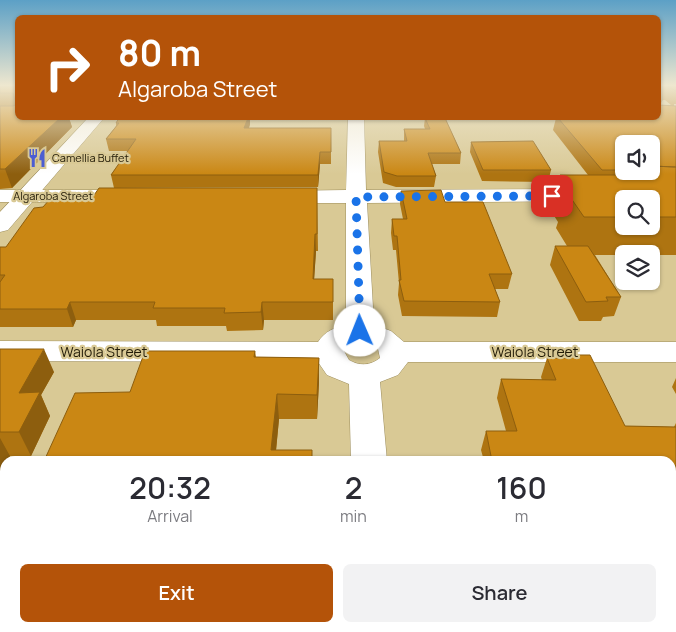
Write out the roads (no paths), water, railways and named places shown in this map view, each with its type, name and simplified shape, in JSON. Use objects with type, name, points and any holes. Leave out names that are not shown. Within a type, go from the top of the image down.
[{"type":"street","points":[[0,225],[94,120]]},
{"type":"street","points":[[356,120],[360,331]]},
{"type":"street","points":[[257,197],[610,195]]},
{"type":"street","name":"Algaroba Street","points":[[0,196],[148,196]]},
{"type":"street","points":[[360,331],[380,335],[387,340],[395,352],[390,365],[375,374],[364,375],[348,373],[335,366],[328,352],[330,346],[342,335],[360,331]]},
{"type":"street","name":"Waiola Street","points":[[0,351],[328,352]]},
{"type":"street","name":"Waiola Street","points":[[395,352],[676,352]]},
{"type":"street","points":[[364,375],[369,456]]},
{"type":"place","name":"Camellia Buffet","points":[[37,158]]}]
